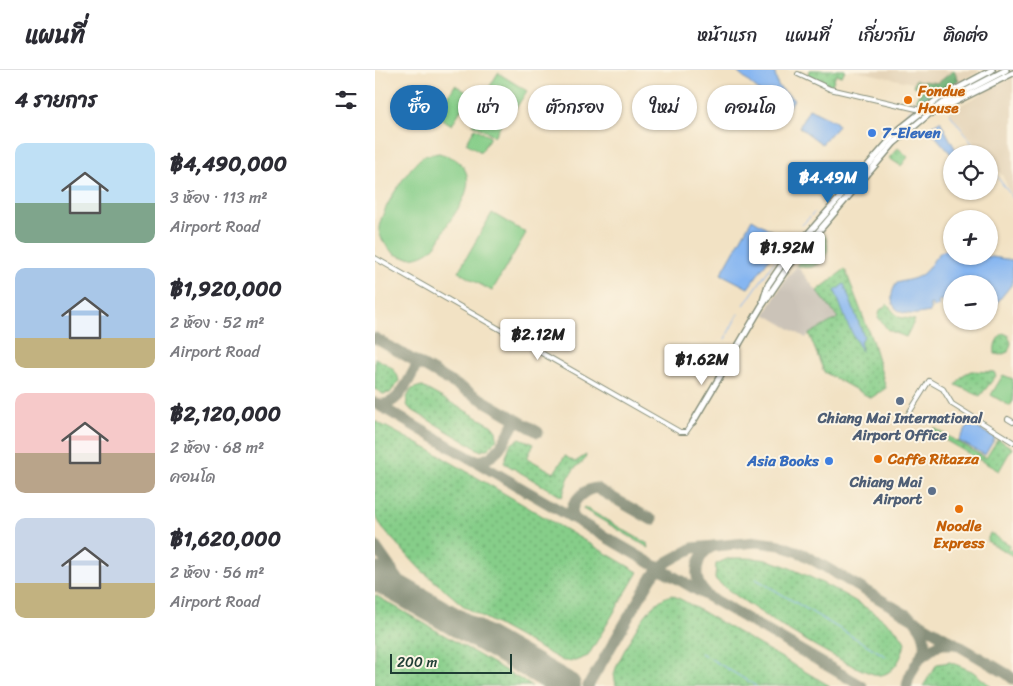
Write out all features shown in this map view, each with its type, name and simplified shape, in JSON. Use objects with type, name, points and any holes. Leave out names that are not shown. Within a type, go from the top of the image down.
[{"type":"main road","points":[[761,306],[769,285],[785,260],[891,137],[921,110],[993,70]]},
{"type":"main road","points":[[693,422],[761,306],[807,243],[894,144],[926,115],[945,102],[1007,70]]},
{"type":"main road","points":[[926,115],[1013,72]]},
{"type":"street","points":[[798,74],[830,89],[921,110]]},
{"type":"street","points":[[375,258],[680,432],[687,432],[693,422]]},
{"type":"street","points":[[904,421],[929,381],[943,389],[951,404],[1013,442]]},
{"type":"street","points":[[1008,419],[1013,422]]},
{"type":"shaded area","points":[[853,70],[982,70],[944,90]]},
{"type":"shaded area","points":[[1013,77],[1013,199],[1003,176],[998,170],[998,145],[976,145],[948,112]]},
{"type":"shaded area","points":[[797,266],[838,318],[809,334],[806,338],[765,314],[787,277]]},
{"type":"green space","points":[[809,70],[845,70],[842,76],[836,75],[831,87],[808,75]]},
{"type":"green space","points":[[954,70],[959,81],[920,107],[916,98],[923,89],[913,86],[915,80],[938,83]]},
{"type":"green space","points":[[498,73],[517,85],[491,85]]},
{"type":"green space","points":[[455,85],[458,87],[458,115],[452,125],[448,123],[448,97]]},
{"type":"green space","points":[[518,85],[527,91],[518,105]]},
{"type":"green space","points":[[474,130],[478,130],[490,137],[481,152],[466,143]]},
{"type":"green space","points":[[484,130],[498,130],[494,136]]},
{"type":"green space","points":[[898,148],[908,157],[901,166],[889,158]]},
{"type":"green space","points":[[439,153],[453,158],[464,168],[468,183],[463,199],[434,247],[424,254],[412,258],[395,254],[380,236],[380,223],[384,213],[403,179],[418,161],[426,155]]},
{"type":"green space","points":[[492,213],[526,233],[492,291],[458,272]]},
{"type":"green space","points":[[823,233],[827,248],[823,260],[818,265],[812,267],[797,265]]},
{"type":"green space","points":[[845,269],[872,340],[886,388],[871,398],[824,372],[809,334],[838,318],[817,291]]},
{"type":"green space","points":[[887,304],[898,317],[915,320],[906,337],[888,330],[878,317],[880,310]]},
{"type":"green space","points":[[1003,333],[1008,335],[1011,343],[1008,352],[1000,355],[995,354],[996,342]]},
{"type":"green space","points":[[375,358],[390,367],[398,377],[399,381],[390,393],[383,394],[375,389]]},
{"type":"green space","points":[[971,371],[994,372],[996,376],[980,396],[956,385],[963,375]]},
{"type":"green space","points":[[1003,375],[1013,379],[1013,401],[1010,406],[991,395]]},
{"type":"green space","points":[[421,386],[491,425],[496,431],[497,438],[489,448],[481,451],[410,409],[407,404],[408,396],[412,389]]},
{"type":"green space","points":[[375,421],[437,454],[638,572],[588,656],[575,661],[563,661],[465,607],[420,569],[383,529],[375,515]]},
{"type":"green space","points":[[934,428],[986,458],[998,439],[1012,448],[999,471],[931,432]]},
{"type":"green space","points":[[520,438],[534,444],[527,458],[554,473],[565,456],[575,462],[586,455],[584,461],[570,475],[562,497],[504,463],[510,445]]},
{"type":"green space","points":[[584,507],[648,544],[649,548],[583,509]]},
{"type":"green space","points":[[990,533],[1010,545],[1007,548],[1013,551],[1013,556],[987,541]]},
{"type":"green space","points":[[727,559],[763,559],[784,566],[823,583],[866,608],[885,621],[898,633],[905,643],[897,663],[886,674],[881,675],[868,672],[848,664],[796,635],[715,579],[716,564]]},
{"type":"green space","points":[[375,595],[532,686],[375,686]]},
{"type":"green space","points":[[672,595],[830,686],[616,686],[614,674],[617,665],[639,624],[654,605]]},
{"type":"green space","points":[[950,662],[972,671],[991,686],[923,686],[937,664]]},
{"type":"water","points":[[739,70],[774,70],[778,85],[752,85],[738,73]]},
{"type":"water","points":[[809,109],[836,122],[838,126],[822,144],[799,127]]},
{"type":"water","points":[[940,121],[953,145],[943,145],[928,128]]},
{"type":"water","points":[[752,219],[784,238],[748,288],[721,274]]},
{"type":"water","points":[[943,252],[943,265],[998,265],[998,258],[1013,260],[1013,283],[998,301],[998,275],[943,275],[943,302],[940,300],[939,306],[933,308],[933,305],[930,304],[930,312],[917,314],[899,311],[895,307],[892,298],[892,293],[897,283],[921,275]]},
{"type":"water","points":[[844,284],[864,337],[860,341],[862,352],[848,325],[835,291]]},
{"type":"water","points":[[969,423],[995,438],[985,455],[959,441]]},
{"type":"waterway","points":[[914,106],[930,89],[934,88],[938,92]]},
{"type":"waterway","points":[[874,149],[911,109]]},
{"type":"waterway","points":[[950,114],[973,145]]},
{"type":"waterway","points":[[998,178],[1013,198]]},
{"type":"waterway","points":[[802,225],[814,213]]},
{"type":"waterway","points":[[744,305],[793,235]]},
{"type":"waterway","points":[[725,339],[738,314]]},
{"type":"waterway","points":[[756,579],[887,657]]},
{"type":"waterway","points":[[701,653],[756,686]]},
{"type":"taxiway","points":[[375,338],[538,432]]},
{"type":"taxiway","points":[[375,403],[383,404],[396,398],[402,392],[418,363]]},
{"type":"taxiway","points":[[375,403],[862,686]]},
{"type":"taxiway","points":[[474,460],[489,458],[495,453],[505,441],[516,420]]},
{"type":"taxiway","points":[[574,518],[572,513],[577,498],[596,488],[652,520]]},
{"type":"taxiway","points":[[588,686],[659,568],[693,548],[757,542],[780,545],[803,554],[1013,679]]},
{"type":"taxiway","points":[[375,546],[410,596]]},
{"type":"taxiway","points":[[706,594],[698,581],[697,567],[703,555],[714,546]]},
{"type":"taxiway","points":[[907,686],[909,677],[924,648],[925,640],[916,622]]},
{"type":"taxiway","points":[[921,657],[939,644],[955,644]]},
{"type":"runway","points":[[375,576],[567,686]]},
{"type":"place","name":"Fondue House","points":[[908,100]]},
{"type":"place","name":"7-Eleven","points":[[872,133]]},
{"type":"place","name":"Chiang Mai International Airport Office","points":[[900,401]]},
{"type":"place","name":"Caffe Ritazza","points":[[878,459]]},
{"type":"place","name":"Asia Books","points":[[829,461]]},
{"type":"place","name":"Chiang Mai Airport","points":[[932,491]]},
{"type":"place","name":"Noodle Express","points":[[959,509]]}]
